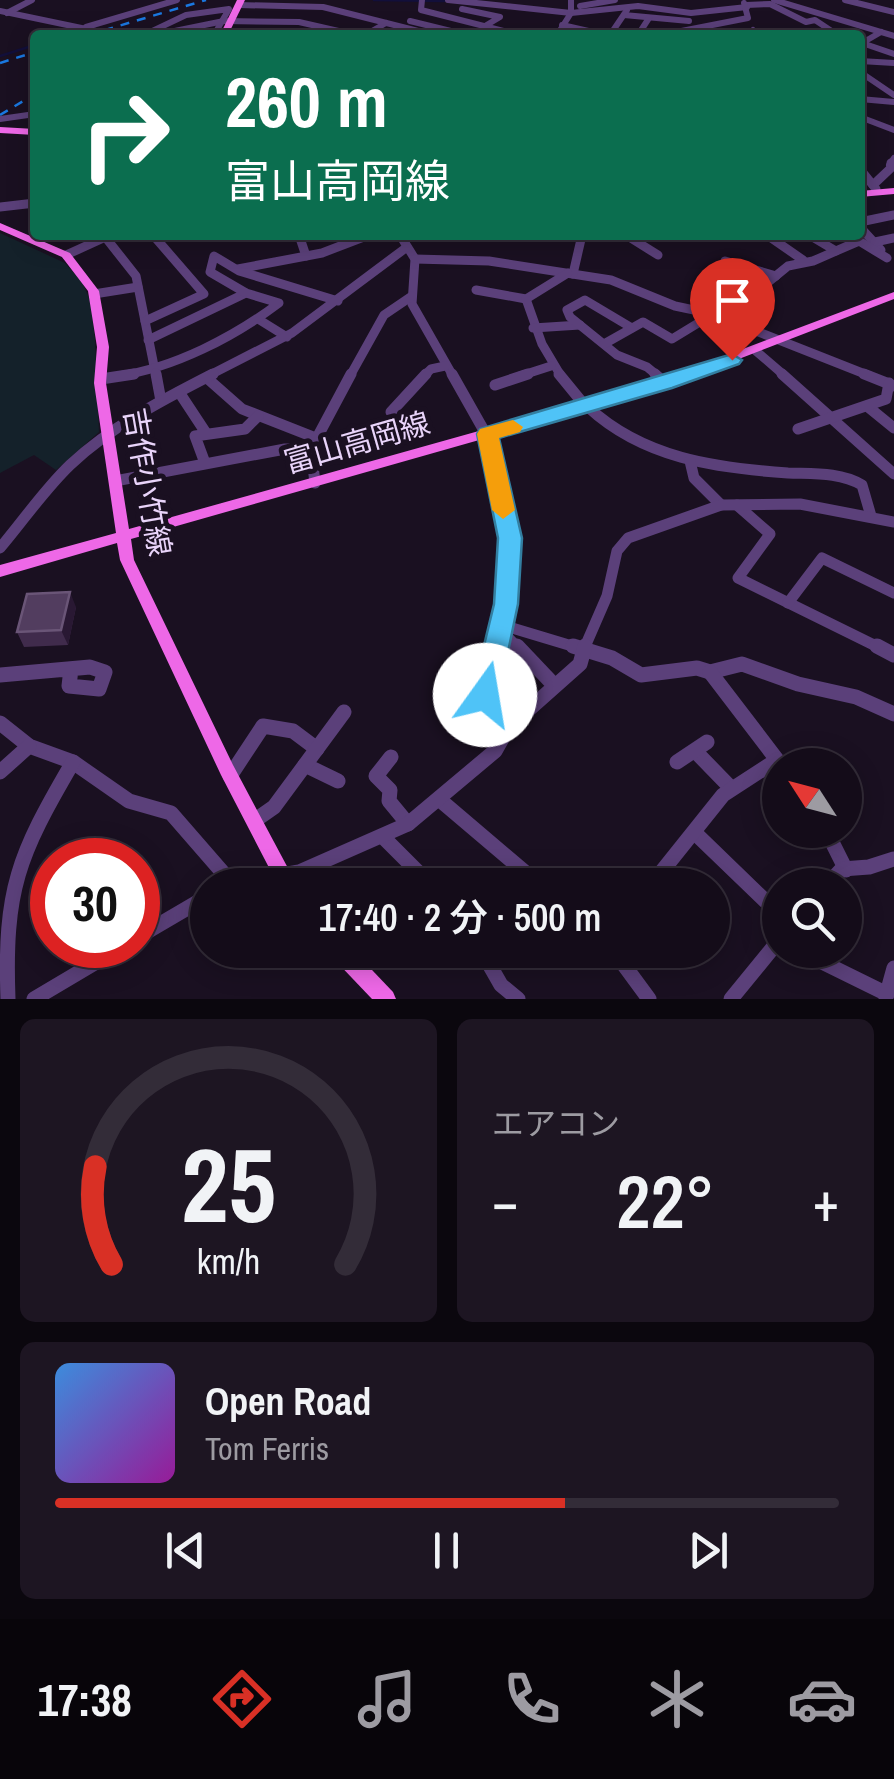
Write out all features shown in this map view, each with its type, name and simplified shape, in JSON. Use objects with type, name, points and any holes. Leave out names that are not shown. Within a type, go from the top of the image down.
[{"type":"main road","points":[[224,30],[240,2]]},
{"type":"main road","points":[[0,130],[30,132]]},
{"type":"main road","points":[[0,142],[17,132]]},
{"type":"main road","points":[[865,192],[894,191]]},
{"type":"main road","points":[[0,226],[30,234]]},
{"type":"main road","points":[[40,240],[66,255]]},
{"type":"main road","name":"吉作小竹線","points":[[66,255],[78,266],[94,294],[103,355],[100,379],[126,560],[279,868]]},
{"type":"main road","name":"富山高岡線","points":[[0,570],[665,384],[894,295]]},
{"type":"main road","points":[[356,968],[386,999]]},
{"type":"street","points":[[4,12],[32,0]]},
{"type":"street","points":[[82,28],[178,0]]},
{"type":"street","points":[[224,0],[232,3],[224,30]]},
{"type":"street","points":[[448,0],[571,7],[610,0]]},
{"type":"street","points":[[518,0],[599,11],[634,4],[700,12],[780,2],[894,36]]},
{"type":"street","points":[[664,0],[670,10]]},
{"type":"street","points":[[691,0],[700,12]]},
{"type":"street","points":[[719,0],[724,8]]},
{"type":"street","points":[[801,6],[816,0]]},
{"type":"street","points":[[844,0],[882,9],[894,16],[865,41]]},
{"type":"street","points":[[422,1],[420,10],[501,30]]},
{"type":"street","points":[[240,2],[343,4],[447,30]]},
{"type":"street","points":[[262,22],[268,2]]},
{"type":"street","points":[[289,30],[296,2]]},
{"type":"street","points":[[780,2],[797,18],[821,29],[882,9]]},
{"type":"street","points":[[797,18],[854,2]]},
{"type":"street","points":[[324,3],[414,30]]},
{"type":"street","points":[[317,30],[324,3]]},
{"type":"street","points":[[612,30],[634,4]]},
{"type":"street","points":[[746,5],[761,12]]},
{"type":"street","points":[[679,30],[748,18],[746,5]]},
{"type":"street","points":[[448,16],[453,7],[500,17],[486,26]]},
{"type":"street","points":[[571,7],[559,30],[590,30]]},
{"type":"street","points":[[711,24],[724,8]]},
{"type":"street","points":[[154,30],[186,15],[229,9]]},
{"type":"street","points":[[587,29],[599,11]]},
{"type":"street","points":[[4,12],[91,30]]},
{"type":"street","points":[[624,15],[711,24]]},
{"type":"street","points":[[224,30],[262,22],[291,22],[338,30],[362,17]]},
{"type":"street","points":[[641,30],[649,18]]},
{"type":"street","points":[[673,30],[676,20]]},
{"type":"street","points":[[374,30],[386,23]]},
{"type":"street","points":[[711,24],[713,30]]},
{"type":"street","points":[[224,30],[259,30]]},
{"type":"street","points":[[865,31],[878,31]]},
{"type":"street","points":[[865,45],[894,60]]},
{"type":"street","points":[[865,51],[894,60]]},
{"type":"street","points":[[865,61],[894,60]]},
{"type":"street","points":[[877,62],[894,74]]},
{"type":"street","points":[[865,76],[894,98]]},
{"type":"street","points":[[865,99],[894,98]]},
{"type":"street","points":[[0,120],[30,115]]},
{"type":"street","points":[[865,118],[894,130]]},
{"type":"street","points":[[865,175],[876,189],[893,165]]},
{"type":"street","points":[[0,207],[30,204]]},
{"type":"street","points":[[865,224],[894,216]]},
{"type":"street","points":[[865,231],[891,260]]},
{"type":"street","points":[[874,242],[894,238]]},
{"type":"street","points":[[66,255],[95,240]]},
{"type":"street","points":[[104,240],[136,276],[161,401]]},
{"type":"street","points":[[145,321],[204,294],[158,240]]},
{"type":"street","points":[[236,269],[306,256],[354,240]]},
{"type":"street","points":[[403,240],[415,259],[412,296],[445,366],[488,434],[510,538],[501,628],[485,695],[496,717],[508,728]]},
{"type":"street","points":[[476,290],[526,299],[570,274],[580,240]]},
{"type":"street","points":[[634,240],[658,255]]},
{"type":"street","points":[[817,240],[836,251]]},
{"type":"street","points":[[301,241],[306,256]]},
{"type":"street","points":[[778,241],[804,260],[813,261],[859,241],[891,260]]},
{"type":"street","points":[[0,548],[69,466],[109,436],[161,401],[287,336],[407,247]]},
{"type":"street","points":[[100,379],[154,371],[258,319],[279,303],[246,292],[210,272],[214,256],[236,269],[338,301]]},
{"type":"street","points":[[415,259],[489,261],[611,280],[674,306],[719,316],[891,385],[886,400],[798,429]]},
{"type":"street","points":[[604,344],[643,322],[672,339],[719,316],[804,260]]},
{"type":"street","points":[[725,261],[776,276]]},
{"type":"street","points":[[94,294],[138,287]]},
{"type":"street","points":[[148,340],[246,292]]},
{"type":"street","points":[[315,483],[314,443],[384,315],[412,296]]},
{"type":"street","points":[[526,299],[533,328],[550,366],[608,428],[690,461],[730,468],[846,476],[862,485],[871,516]]},
{"type":"street","points":[[632,328],[584,300],[567,310],[618,355],[647,367],[665,384]]},
{"type":"street","points":[[258,319],[287,336]]},
{"type":"street","points":[[533,328],[580,325]]},
{"type":"street","points":[[756,351],[894,474]]},
{"type":"street","points":[[392,412],[431,369],[445,366]]},
{"type":"street","points":[[495,386],[550,366]]},
{"type":"street","points":[[208,378],[242,409],[314,443]]},
{"type":"street","points":[[179,392],[206,433]]},
{"type":"street","points":[[867,406],[894,428]]},
{"type":"street","points":[[205,463],[195,436],[245,429],[258,416]]},
{"type":"street","points":[[115,481],[314,443]]},
{"type":"street","points":[[690,461],[694,478],[721,506]]},
{"type":"street","points":[[308,868],[408,824],[495,751],[508,728],[553,684],[572,673],[607,596],[617,551],[628,538],[721,506],[737,505],[800,504],[894,522]]},
{"type":"street","points":[[737,505],[770,534],[738,578],[894,654]]},
{"type":"street","points":[[788,603],[822,558],[894,592]]},
{"type":"street","points":[[501,628],[586,649],[612,658],[641,676],[698,668],[710,672],[742,664],[798,684],[856,697],[894,714]]},
{"type":"street","points":[[501,628],[553,684]]},
{"type":"street","points":[[0,675],[72,669]]},
{"type":"street","points":[[710,672],[768,748]]},
{"type":"street","points":[[254,821],[274,807],[344,712]]},
{"type":"street","points":[[0,724],[29,746],[73,762],[130,801],[171,813],[216,868]]},
{"type":"street","points":[[230,776],[262,726],[294,731],[317,749]]},
{"type":"street","points":[[0,772],[29,746]]},
{"type":"street","points":[[676,762],[701,747],[731,788]]},
{"type":"street","points":[[391,758],[376,776],[390,790],[388,801],[408,824]]},
{"type":"street","points":[[8,999],[6,939],[10,896],[32,832],[73,762]]},
{"type":"street","points":[[305,766],[338,781]]},
{"type":"street","points":[[665,868],[731,788],[762,772]]},
{"type":"street","points":[[440,800],[520,868]]},
{"type":"street","points":[[695,832],[762,897]]},
{"type":"street","points":[[382,836],[414,868]]},
{"type":"street","points":[[855,868],[894,859]]},
{"type":"street","points":[[160,924],[190,907]]},
{"type":"street","points":[[731,999],[762,961]]},
{"type":"street","points":[[34,999],[86,968]]},
{"type":"street","points":[[491,968],[501,985],[518,999]]},
{"type":"street","points":[[626,968],[649,999]]},
{"type":"street","points":[[833,968],[886,996],[894,968]]},
{"type":"shaded area","points":[[0,233],[65,263],[82,282],[90,300],[99,432],[56,470],[34,455],[0,473]]},
{"type":"building","points":[[70,592],[61,630],[17,632],[27,594]]},
{"type":"waterway","points":[[374,0],[444,1]]},
{"type":"waterway","points":[[0,56],[30,47]]},
{"type":"railway","points":[[105,30],[206,0]]},
{"type":"railway","points":[[0,63],[30,54]]},
{"type":"railway","points":[[0,115],[30,97]]},
{"type":"slow traffic","points":[[503,510],[488,434],[513,427]]},
{"type":"route","points":[[485,695],[506,604],[510,538],[493,473],[488,434],[665,384],[732,360]]}]
